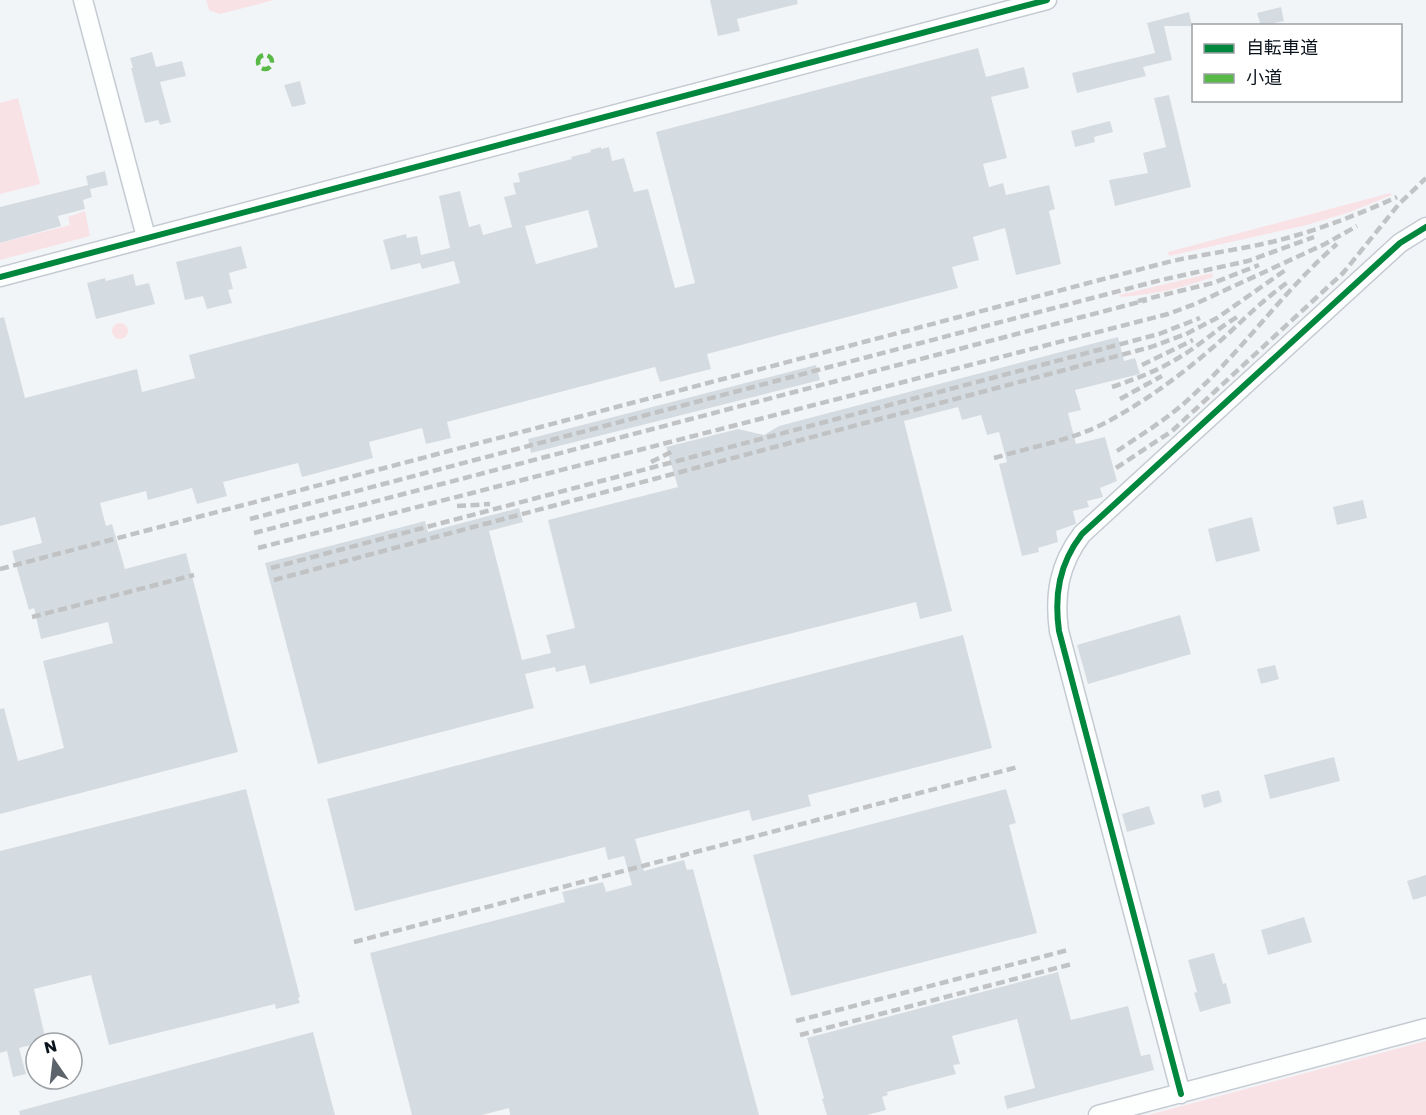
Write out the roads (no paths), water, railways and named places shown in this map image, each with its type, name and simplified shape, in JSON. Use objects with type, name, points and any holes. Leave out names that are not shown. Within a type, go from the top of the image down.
[{"type":"street","points":[[83,0],[146,237]]},
{"type":"street","points":[[0,277],[1047,0]]},
{"type":"street","points":[[1180,1094],[1059,631],[1056,605],[1060,575],[1072,547],[1082,534],[1400,243],[1426,227]]},
{"type":"street","points":[[1098,1115],[1426,1028]]},
{"type":"railway","points":[[1116,468],[1172,431],[1343,273],[1399,204],[1426,178]]},
{"type":"railway","points":[[0,569],[1172,261],[1276,241],[1329,225],[1397,197]]},
{"type":"railway","points":[[258,548],[1168,314],[1195,304],[1325,244],[1357,226]]},
{"type":"railway","points":[[250,519],[1161,280],[1248,261],[1314,237]]},
{"type":"railway","points":[[1117,451],[1183,405],[1229,359],[1299,281],[1337,244]]},
{"type":"railway","points":[[1138,301],[1213,283],[1259,265]]},
{"type":"railway","points":[[274,580],[1151,347],[1186,334],[1217,318],[1287,269]]},
{"type":"railway","points":[[994,458],[1080,434],[1123,413],[1186,370],[1288,282]]},
{"type":"railway","points":[[254,533],[1147,300]]},
{"type":"railway","points":[[1112,387],[1172,362],[1237,317]]},
{"type":"railway","points":[[271,568],[1159,334],[1200,318]]},
{"type":"railway","points":[[1142,365],[1193,340]]},
{"type":"railway","points":[[1120,399],[1162,376]]},
{"type":"railway","points":[[651,462],[675,450]]},
{"type":"railway","points":[[457,506],[490,504]]},
{"type":"railway","points":[[32,617],[194,575]]},
{"type":"railway","points":[[354,942],[1018,767]]},
{"type":"railway","points":[[796,1021],[1068,950]]},
{"type":"railway","points":[[800,1035],[1072,964]]}]
